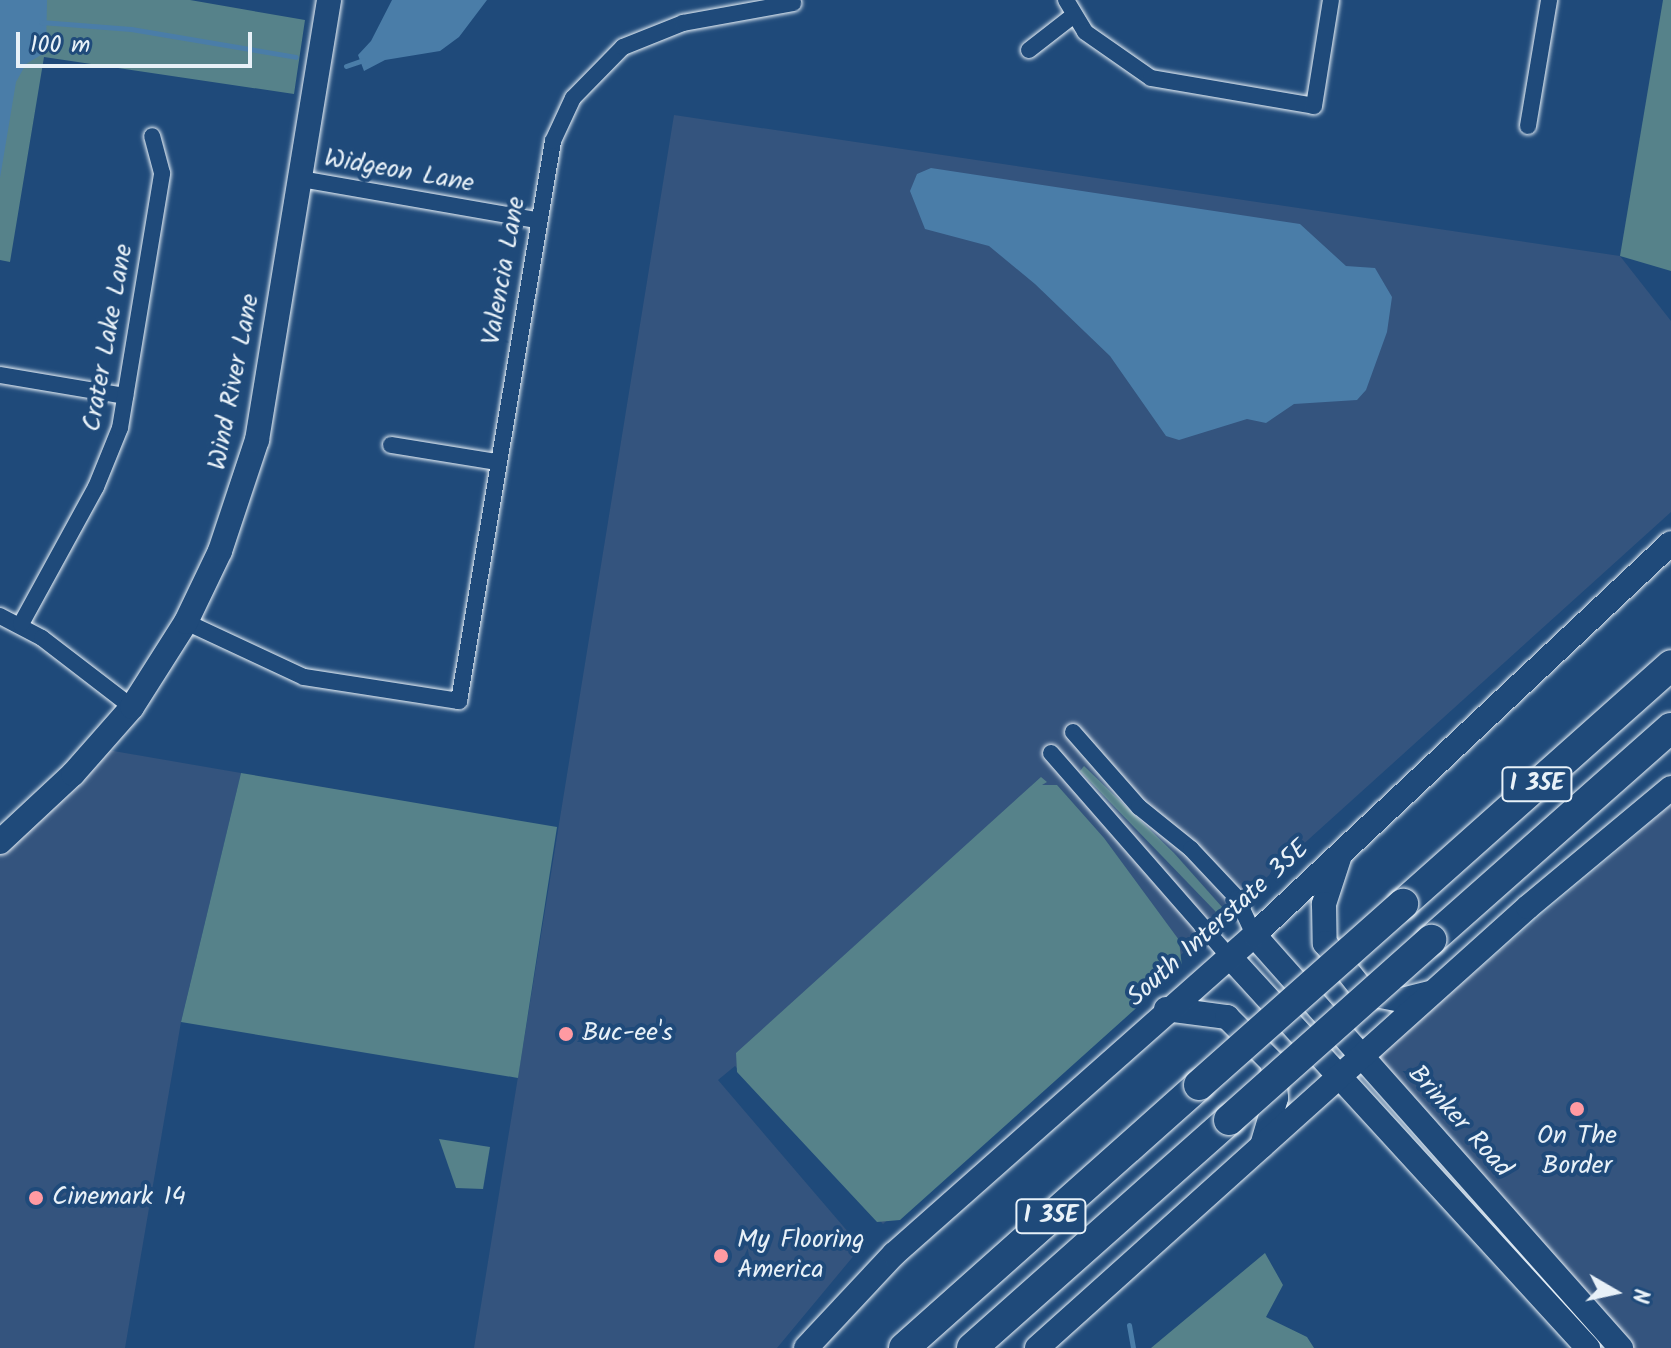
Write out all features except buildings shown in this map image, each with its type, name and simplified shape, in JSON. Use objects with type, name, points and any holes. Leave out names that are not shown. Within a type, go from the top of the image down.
[{"type":"highway","name":"I 35E","points":[[904,1348],[1671,665]]},
{"type":"highway","name":"I 35E","points":[[972,1348],[1671,728]]},
{"type":"main road","name":"Wind River Lane","points":[[0,842],[73,774],[132,707],[186,622],[220,551],[257,440],[329,0]]},
{"type":"main road","name":"South Interstate 35E","points":[[806,1348],[894,1254],[1166,1009],[1254,935],[1671,543]]},
{"type":"main road","points":[[1037,1348],[1435,991],[1671,788]]},
{"type":"main road","points":[[1341,853],[1324,904],[1325,943],[1365,993],[1402,1000],[1435,991]]},
{"type":"main road","name":"Brinker Road","points":[[1254,935],[1621,1348]]},
{"type":"main road","points":[[1229,956],[1588,1348]]},
{"type":"main road","points":[[1166,1009],[1227,1017],[1273,1063],[1278,1083],[1262,1149]]},
{"type":"main road","points":[[1533,1288],[1555,1272]]},
{"type":"street","points":[[1029,50],[1070,7],[1101,44],[1151,78],[1182,87],[1314,106],[1331,0]]},
{"type":"street","points":[[1528,126],[1549,0]]},
{"type":"street","name":"Valencia Lane","points":[[186,622],[304,677],[459,701],[537,220],[553,141],[573,98],[614,54],[672,27],[793,3]]},
{"type":"street","name":"Crater Lake Lane","points":[[21,624],[110,456],[125,396],[162,173],[152,136]]},
{"type":"street","name":"Widgeon Lane","points":[[301,179],[537,220]]},
{"type":"street","points":[[0,375],[125,396]]},
{"type":"street","points":[[391,445],[496,462]]},
{"type":"street","points":[[0,616],[21,624],[132,707]]},
{"type":"street","points":[[1073,732],[1139,807],[1191,849],[1237,898],[1254,935]]},
{"type":"street","points":[[1051,753],[1229,956]]},
{"type":"shaded area","points":[[0,0],[47,0],[46,52],[26,64],[16,82],[0,178]]},
{"type":"shaded area","points":[[392,0],[487,0],[459,37],[440,51],[385,60],[364,71],[358,55],[371,41]]},
{"type":"shaded area","points":[[674,115],[1620,256],[1671,321],[1671,512],[883,1224],[735,1066],[718,1080],[861,1247],[777,1348],[474,1348]]},
{"type":"shaded area","points":[[931,168],[1300,224],[1346,266],[1375,268],[1392,297],[1387,332],[1366,390],[1357,400],[1294,404],[1266,423],[1247,419],[1179,440],[1166,436],[1110,356],[1035,284],[989,246],[925,229],[910,191],[917,174]]},
{"type":"shaded area","points":[[96,748],[241,773],[181,1022],[125,1348],[0,1348],[0,842]]},
{"type":"shaded area","points":[[1671,805],[1671,1348],[1632,1348],[1377,1056]]},
{"type":"green space","points":[[0,0],[190,0],[305,20],[294,94],[44,57],[10,262],[0,260]]},
{"type":"green space","points":[[1663,0],[1671,0],[1671,271],[1620,256]]},
{"type":"green space","points":[[1084,766],[1174,853],[1222,907],[1216,912],[1080,771]]},
{"type":"green space","points":[[241,773],[557,827],[518,1078],[181,1022]]},
{"type":"green space","points":[[1041,777],[1047,782],[1042,785],[1057,785],[1104,838],[1179,940],[1182,967],[900,1220],[877,1222],[737,1072],[736,1053]]},
{"type":"green space","points":[[439,1139],[490,1147],[483,1189],[456,1188]]},
{"type":"green space","points":[[1265,1253],[1283,1285],[1266,1317],[1307,1337],[1314,1348],[1151,1348]]},
{"type":"waterway","points":[[41,22],[131,29],[296,57]]},
{"type":"waterway","points":[[346,66],[363,60]]},
{"type":"waterway","points":[[1129,1325],[1133,1348]]},
{"type":"place","name":"Buc-ee's","points":[[566,1034]]},
{"type":"place","name":"On The Border","points":[[1577,1109]]},
{"type":"place","name":"Cinemark 14","points":[[36,1198]]},
{"type":"place","name":"My Flooring America","points":[[721,1256]]}]
